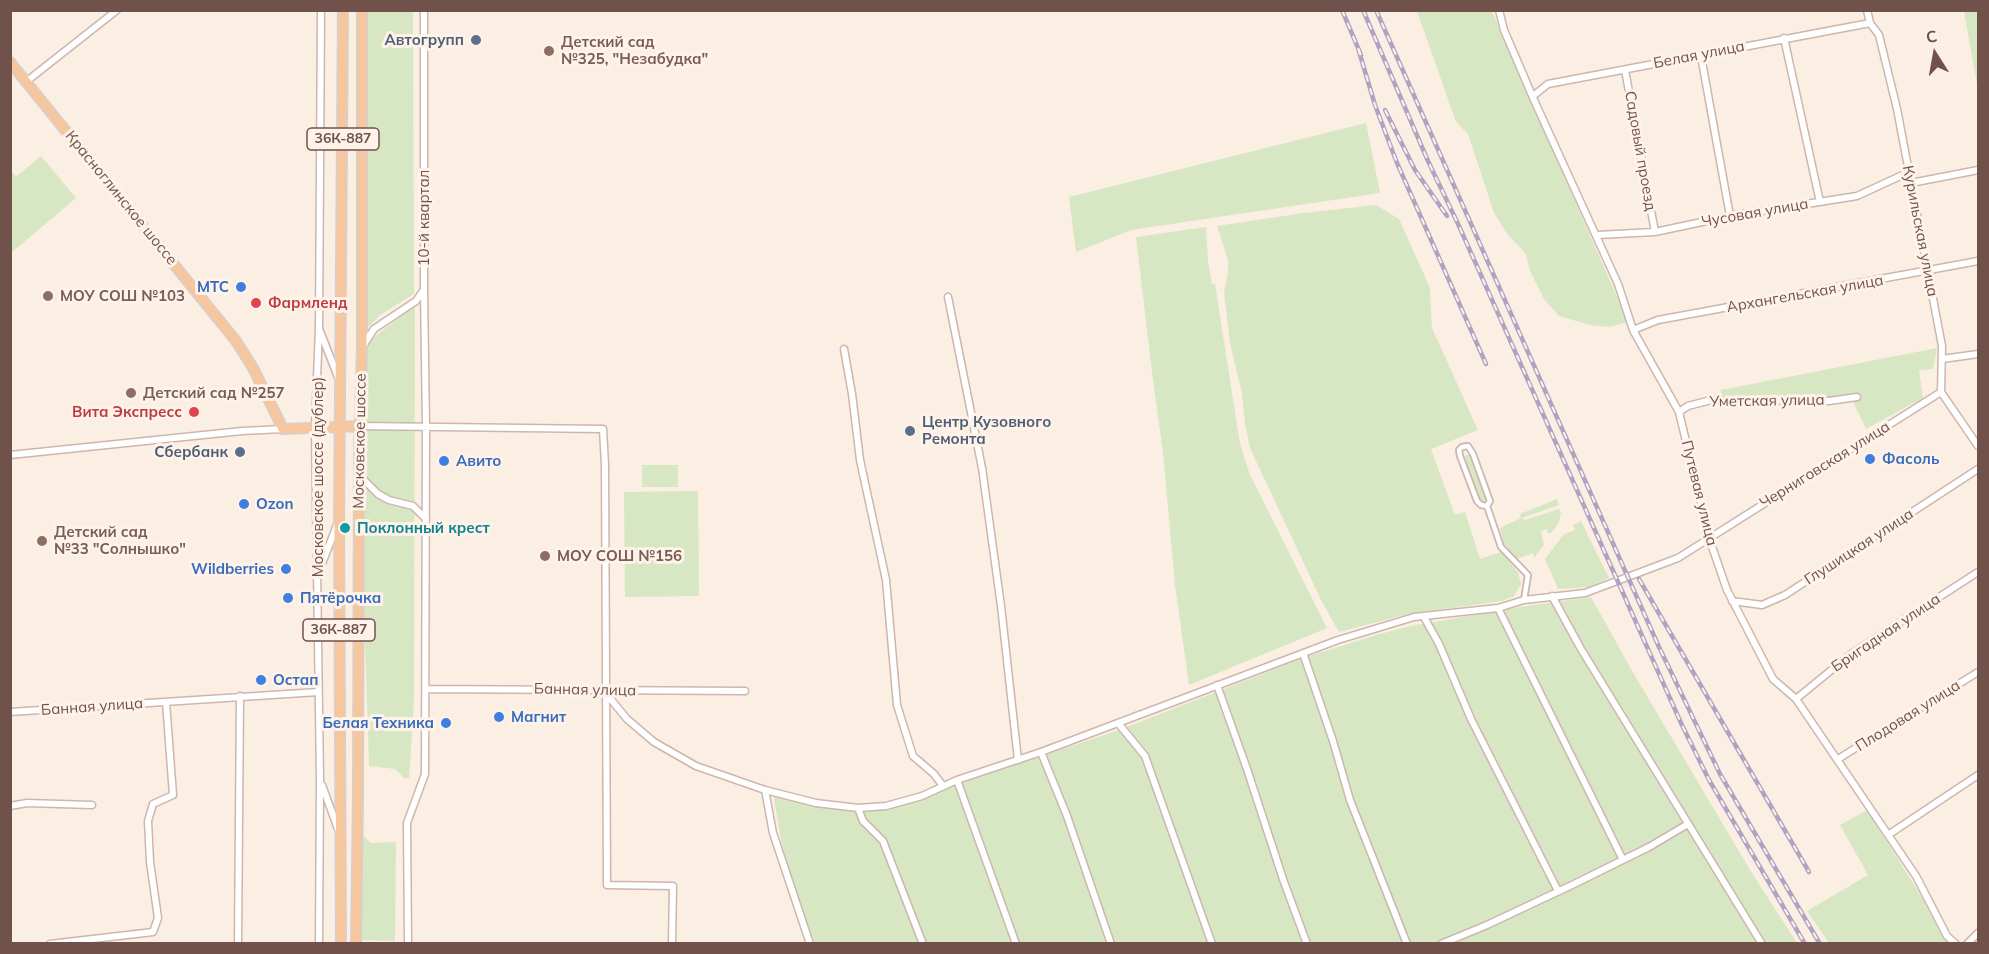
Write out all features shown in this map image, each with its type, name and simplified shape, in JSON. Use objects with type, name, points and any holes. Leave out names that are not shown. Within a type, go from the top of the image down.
[{"type":"main road","name":"Московское шоссе","points":[[340,944],[339,520],[343,10]]},
{"type":"main road","name":"Московское шоссе","points":[[356,944],[362,348],[362,10]]},
{"type":"main road","name":"Красноглинское шоссе","points":[[10,62],[236,341],[254,368],[283,429]]},
{"type":"main road","points":[[283,429],[360,426]]},
{"type":"street","points":[[27,81],[117,10]]},
{"type":"street","name":"Московское шоссе (дублер)","points":[[319,944],[319,572],[315,428],[319,327],[321,10]]},
{"type":"street","name":"10-й квартал","points":[[408,944],[407,823],[425,774],[424,10]]},
{"type":"street","name":"Курильская улица","points":[[1867,10],[1870,23],[1879,34],[1897,109],[1942,346],[1941,392]]},
{"type":"street","name":"Путевая улица","points":[[1500,11],[1504,30],[1618,284],[1632,330],[1679,412],[1709,538],[1732,601],[1773,679],[1796,699],[1838,759],[1916,876],[1947,936],[1956,944]]},
{"type":"street","name":"Белая улица","points":[[1533,96],[1548,84],[1870,23]]},
{"type":"street","points":[[1784,38],[1820,202]]},
{"type":"street","points":[[1701,56],[1730,216]]},
{"type":"street","name":"Садовый проезд","points":[[1625,70],[1655,232]]},
{"type":"street","points":[[1911,183],[1978,170]]},
{"type":"street","name":"Чусовая улица","points":[[1597,235],[1655,232],[1730,216],[1857,196],[1909,172]]},
{"type":"street","name":"Архангельская улица","points":[[1632,330],[1658,320],[1978,261]]},
{"type":"street","points":[[362,348],[374,329],[416,301],[424,291]]},
{"type":"street","points":[[948,297],[982,468],[1001,606],[1018,760]]},
{"type":"street","points":[[319,327],[340,382]]},
{"type":"street","points":[[844,349],[861,460],[886,580],[897,705],[913,756],[934,774],[943,786]]},
{"type":"street","points":[[1942,359],[1978,354]]},
{"type":"street","points":[[1941,392],[1978,446]]},
{"type":"street","name":"Черниговская улица","points":[[604,692],[627,719],[654,742],[696,766],[765,790],[816,803],[858,808],[886,806],[922,796],[957,780],[1041,752],[1303,653],[1414,617],[1498,608],[1524,600],[1585,593],[1678,558],[1941,392]]},
{"type":"street","name":"Уметская улица","points":[[1679,412],[1688,406],[1711,400],[1829,400],[1857,396]]},
{"type":"street","points":[[360,426],[603,429],[607,885],[673,886],[672,944]]},
{"type":"street","points":[[10,455],[232,432],[283,429]]},
{"type":"street","points":[[1487,506],[1477,501],[1460,456],[1459,450],[1462,447],[1468,446],[1473,454],[1490,501],[1487,506],[1501,547],[1528,575],[1524,600]]},
{"type":"street","name":"Глушицкая улица","points":[[1732,601],[1762,605],[1785,595],[1978,469]]},
{"type":"street","points":[[360,476],[378,494],[389,500],[413,506],[426,519]]},
{"type":"street","points":[[319,572],[339,520]]},
{"type":"street","name":"Бригадная улица","points":[[1796,699],[1851,654],[1978,572]]},
{"type":"street","points":[[1552,596],[1581,649],[1630,725],[1762,944]]},
{"type":"street","points":[[1498,608],[1623,860]]},
{"type":"street","points":[[1424,617],[1439,644],[1471,719],[1558,891]]},
{"type":"street","points":[[1303,653],[1350,800],[1407,944]]},
{"type":"street","name":"Плодовая улица","points":[[1838,759],[1978,672]]},
{"type":"street","points":[[1217,685],[1307,944]]},
{"type":"street","name":"Банная улица","points":[[426,689],[604,692],[745,691]]},
{"type":"street","name":"Банная улица","points":[[10,712],[318,692]]},
{"type":"street","points":[[238,944],[240,696]]},
{"type":"street","points":[[50,944],[153,932],[158,918],[150,862],[148,821],[153,804],[173,795],[166,702]]},
{"type":"street","points":[[1118,723],[1145,756],[1212,944]]},
{"type":"street","points":[[1041,752],[1067,816],[1111,944]]},
{"type":"street","points":[[1888,835],[1978,775]]},
{"type":"street","points":[[957,780],[1016,944]]},
{"type":"street","points":[[320,781],[340,833]]},
{"type":"street","points":[[765,790],[773,833],[810,944]]},
{"type":"street","points":[[10,806],[27,803],[92,805]]},
{"type":"street","points":[[858,808],[862,821],[883,841],[923,944]]},
{"type":"street","points":[[1441,944],[1487,925],[1623,860],[1688,824]]},
{"type":"street","points":[[1966,944],[1978,933]]},
{"type":"green space","points":[[362,11],[413,11],[414,294],[380,315],[362,333]]},
{"type":"green space","points":[[1417,11],[1492,11],[1628,322],[1610,327],[1590,325],[1559,316],[1544,299],[1530,271],[1526,254],[1508,235],[1494,213],[1468,134],[1456,122]]},
{"type":"green space","points":[[1964,11],[1978,11],[1978,90]]},
{"type":"green space","points":[[1366,123],[1380,193],[1131,230],[1076,252],[1069,197]]},
{"type":"green space","points":[[41,156],[76,198],[11,253],[11,171],[16,177]]},
{"type":"green space","points":[[1376,205],[1399,219],[1430,289],[1432,328],[1478,430],[1431,449],[1455,515],[1465,512],[1480,559],[1501,552],[1518,572],[1521,584],[1514,596],[1502,601],[1408,614],[1339,632],[1321,600],[1250,448],[1242,394],[1230,343],[1224,292],[1228,260],[1217,226]]},
{"type":"green space","points":[[1206,227],[1208,261],[1212,284],[1215,284],[1240,444],[1250,475],[1327,628],[1189,685],[1175,585],[1163,453],[1136,237]]},
{"type":"green space","points":[[415,305],[414,701],[409,778],[404,778],[395,769],[369,766],[360,476],[362,355],[372,339]]},
{"type":"green space","points":[[1937,348],[1933,369],[1919,370],[1923,398],[1866,429],[1853,402],[1800,397],[1721,395],[1721,390]]},
{"type":"green space","points":[[1470,454],[1487,497],[1484,503],[1478,498],[1462,457]]},
{"type":"green space","points":[[642,465],[678,465],[678,487],[642,487]]},
{"type":"green space","points":[[698,491],[699,596],[625,597],[624,492]]},
{"type":"green space","points":[[1557,499],[1559,505],[1522,518],[1525,520],[1559,509],[1561,512],[1559,522],[1552,532],[1548,534],[1547,529],[1541,531],[1544,545],[1534,558],[1533,553],[1517,559],[1504,543],[1500,528],[1521,518],[1520,514]]},
{"type":"green space","points":[[1581,521],[1609,578],[1589,587],[1558,589],[1545,559],[1564,534],[1575,530],[1573,525]]},
{"type":"green space","points":[[1591,597],[1750,870],[1797,943],[815,943],[792,886],[773,793],[815,806],[859,812],[905,802],[1119,730],[1303,658],[1376,635],[1411,626]]},
{"type":"green space","points":[[1867,810],[1921,896],[1943,937],[1952,943],[1829,943],[1807,911],[1868,875],[1840,825]]},
{"type":"green space","points":[[362,835],[371,843],[396,842],[395,941],[361,940]]},
{"type":"railway","points":[[1342,10],[1361,55]]},
{"type":"railway","points":[[1363,10],[1428,161],[1681,723],[1709,780],[1805,944]]},
{"type":"railway","points":[[1376,10],[1659,647],[1720,774],[1820,944]]},
{"type":"railway","points":[[1358,48],[1375,105],[1397,163],[1486,364]]},
{"type":"railway","points":[[1385,110],[1415,170],[1447,216]]},
{"type":"railway","points":[[1639,579],[1809,872]]},
{"type":"place","name":"Автогрупп","points":[[476,40]]},
{"type":"place","name":"Детский сад №325, \"Незабудка\"","points":[[549,51]]},
{"type":"place","name":"МТС","points":[[241,287]]},
{"type":"place","name":"МОУ СОШ №103","points":[[48,296]]},
{"type":"place","name":"Фармленд","points":[[256,303]]},
{"type":"place","name":"Детский сад №257","points":[[131,393]]},
{"type":"place","name":"Вита Экспресс","points":[[194,412]]},
{"type":"place","name":"Центр Кузовного Ремонта","points":[[910,431]]},
{"type":"place","name":"Сбербанк","points":[[240,452]]},
{"type":"place","name":"Фасоль","points":[[1870,459]]},
{"type":"place","name":"Авито","points":[[444,461]]},
{"type":"place","name":"Ozon","points":[[244,504]]},
{"type":"place","name":"Поклонный крест","points":[[345,528]]},
{"type":"place","name":"Детский сад №33 \"Солнышко\"","points":[[42,541]]},
{"type":"place","name":"МОУ СОШ №156","points":[[545,556]]},
{"type":"place","name":"Wildberries","points":[[286,569]]},
{"type":"place","name":"Пятёрочка","points":[[288,598]]},
{"type":"place","name":"Остап","points":[[261,680]]},
{"type":"place","name":"Магнит","points":[[499,717]]},
{"type":"place","name":"Белая Техника","points":[[446,723]]}]
